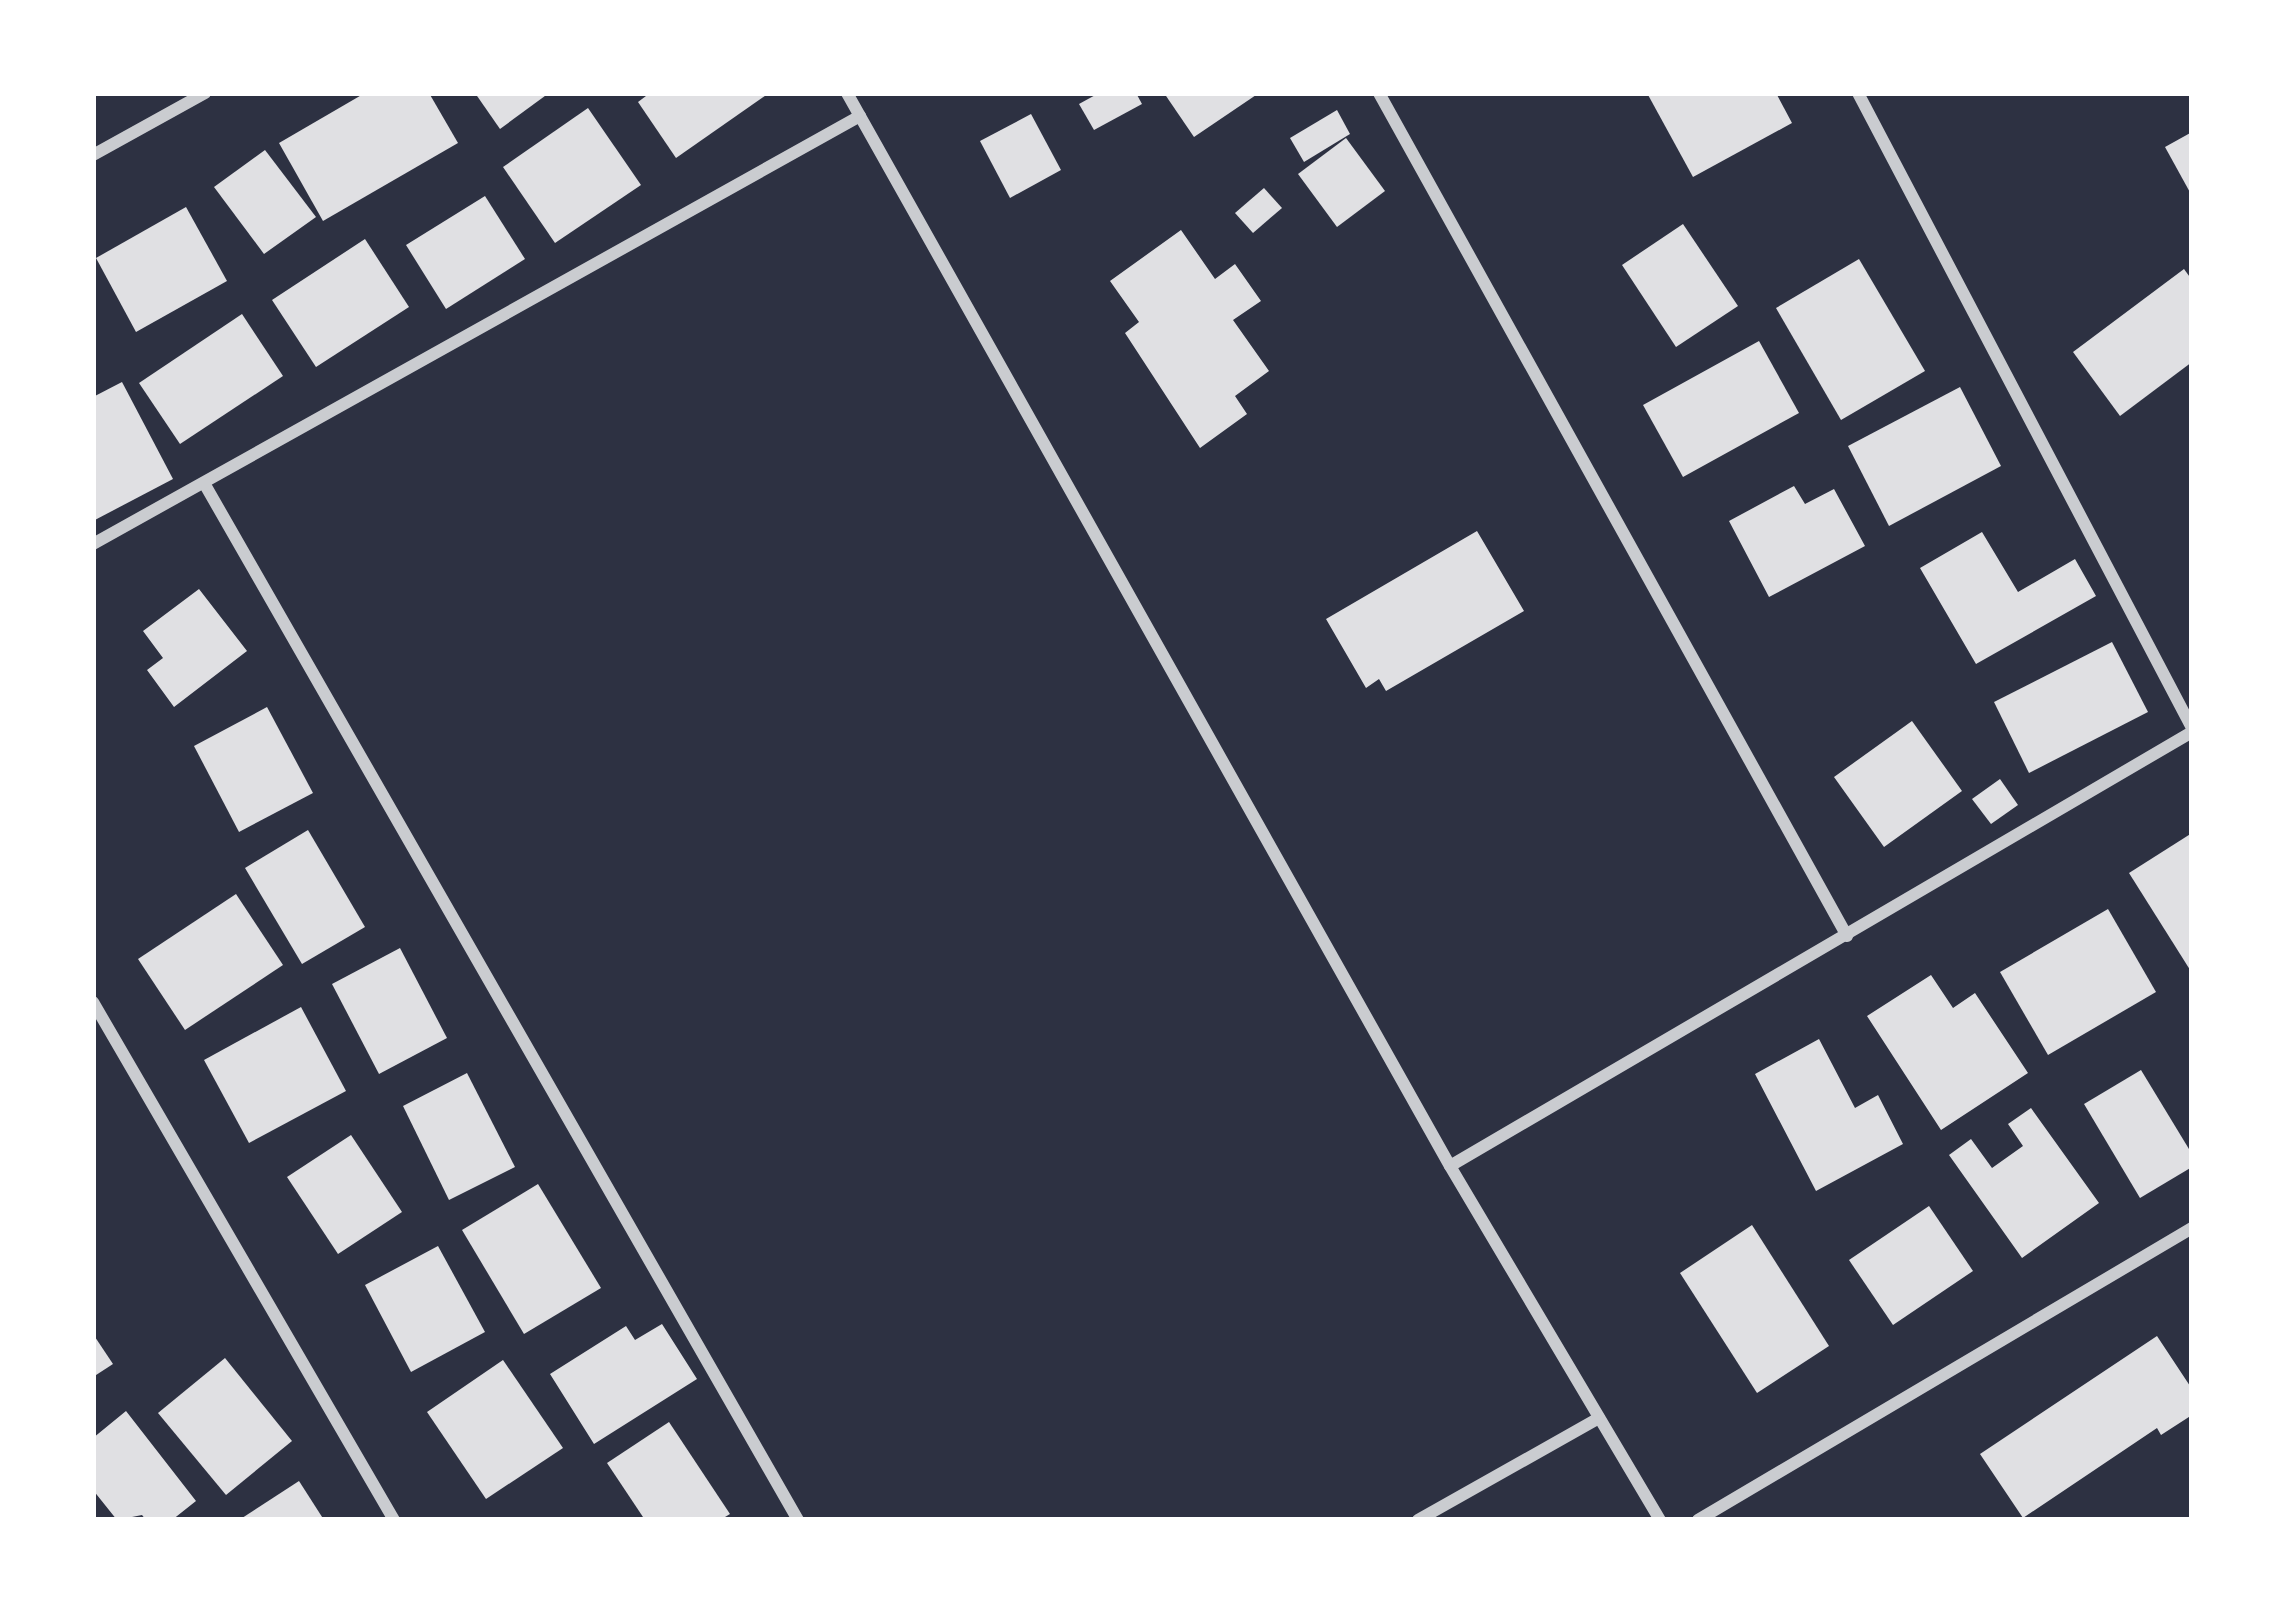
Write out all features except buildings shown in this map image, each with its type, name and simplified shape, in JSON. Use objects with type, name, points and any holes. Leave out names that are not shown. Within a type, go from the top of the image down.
[{"type":"street","points":[[93,155],[206,93]]},
{"type":"street","points":[[847,93],[1450,1166],[1660,1520]]},
{"type":"street","points":[[1379,93],[1846,936]]},
{"type":"street","points":[[1450,1166],[2192,730],[1858,93]]},
{"type":"street","points":[[93,544],[860,116]]},
{"type":"street","points":[[204,483],[798,1520]]},
{"type":"street","points":[[93,1002],[394,1520]]},
{"type":"street","points":[[1698,1520],[2192,1228]]},
{"type":"street","points":[[1418,1520],[1599,1418]]}]
